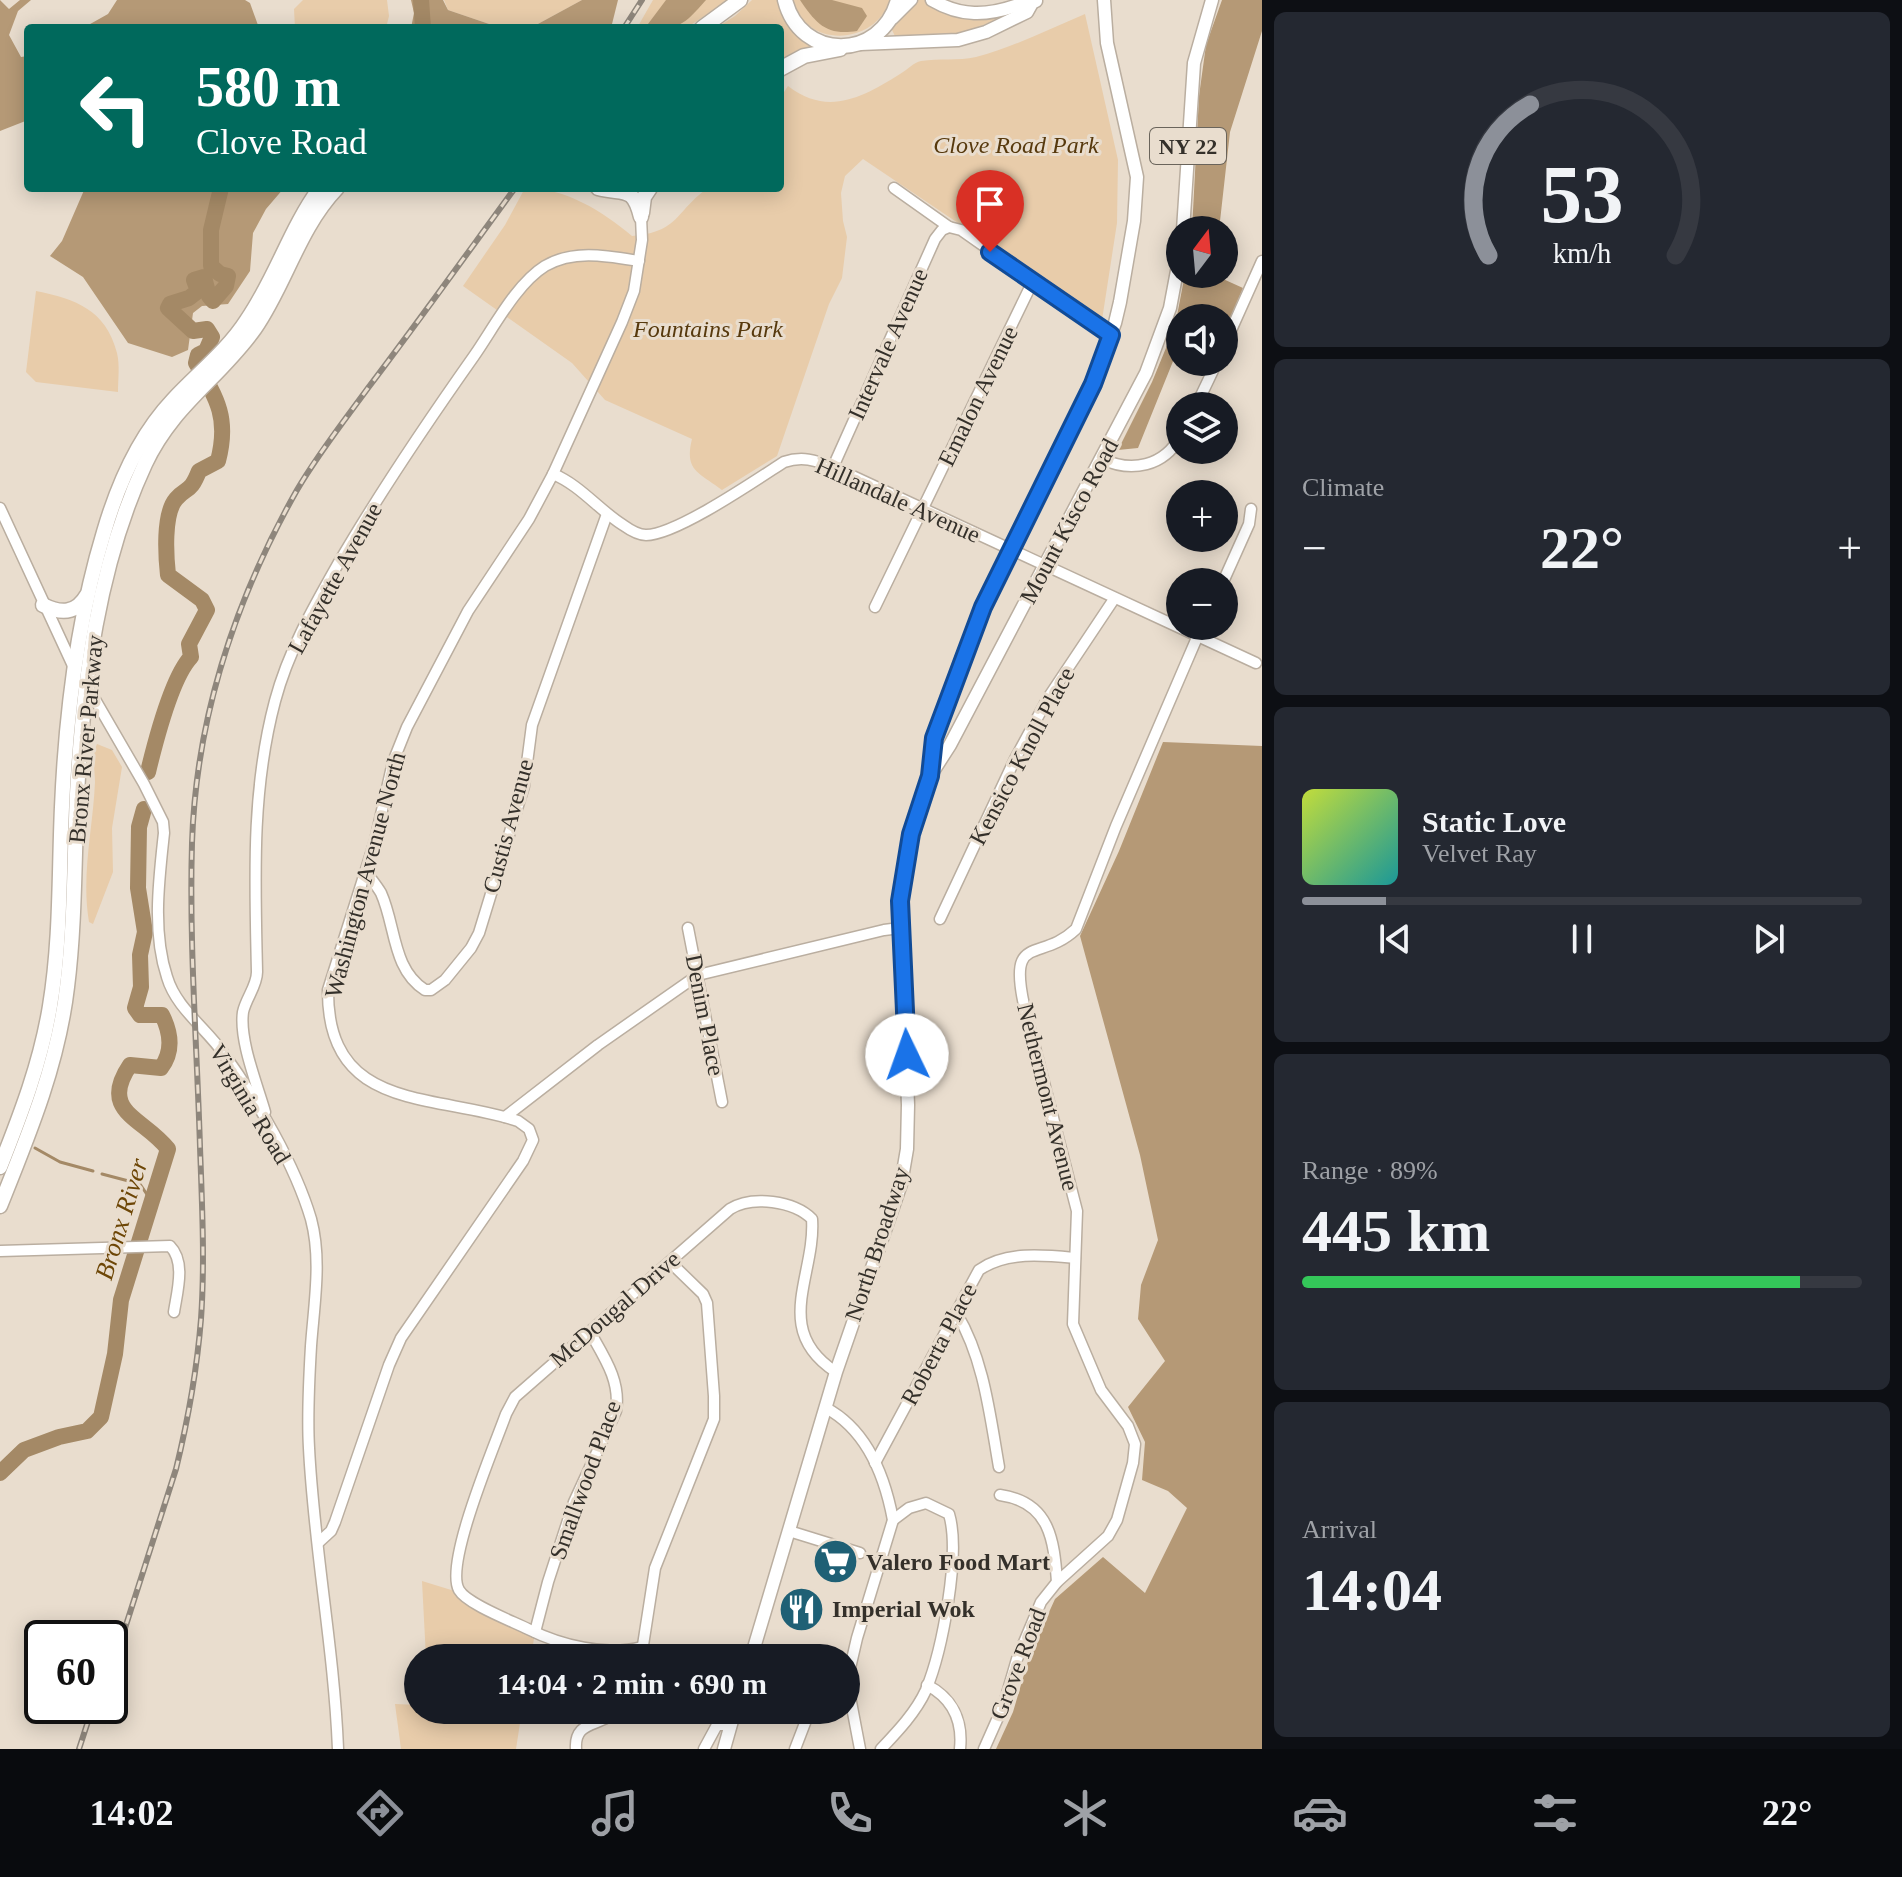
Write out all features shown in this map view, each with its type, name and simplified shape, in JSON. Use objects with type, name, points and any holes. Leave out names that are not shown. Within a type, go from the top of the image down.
[{"type":"highway","points":[[707,24],[740,0]]},
{"type":"highway","points":[[785,0],[792,19],[805,34],[824,42],[854,46]]},
{"type":"highway","points":[[784,67],[804,56],[854,46],[874,36],[888,23],[898,0]]},
{"type":"highway","name":"Bronx River Parkway","points":[[214,367],[247,321],[294,228],[317,192]]},
{"type":"highway","name":"Bronx River Parkway","points":[[0,1167],[33,1081],[51,1003],[56,955],[64,762],[75,669],[89,591],[109,516],[129,463],[155,422],[258,324],[305,230],[334,192]]},
{"type":"highway","points":[[620,192],[636,198],[641,217]]},
{"type":"highway","points":[[641,217],[647,192]]},
{"type":"highway","name":"Bronx River Parkway","points":[[0,1206],[47,1083],[65,1003],[79,762],[87,685],[106,582],[131,498],[162,433],[192,388]]},
{"type":"highway","points":[[43,605],[62,612],[70,611],[81,604],[89,591]]},
{"type":"main road","points":[[932,0],[956,11],[981,14],[1035,2]]},
{"type":"main road","name":"North Broadway","points":[[756,1644],[836,1372],[892,1217],[906,1159],[908,1105],[900,901],[906,857],[930,776],[934,738],[962,657],[1093,384],[1120,302],[1134,221],[1137,177],[1109,55],[1104,0]]},
{"type":"main road","name":"NY 22","points":[[1184,216],[1194,63],[1212,0]]},
{"type":"main road","points":[[854,46],[948,42],[967,38],[1027,12],[1035,2]]},
{"type":"main road","name":"Mount Kisco Road","points":[[930,776],[950,745],[1146,373],[1170,308],[1174,288]]},
{"type":"main road","points":[[724,1749],[731,1725]]},
{"type":"street","points":[[888,23],[912,0]]},
{"type":"street","points":[[894,188],[949,227],[961,230],[1111,335]]},
{"type":"street","name":"Washington Avenue North","points":[[319,1542],[331,1531],[335,1522],[401,1338],[530,1149],[533,1140],[529,1129],[505,1117],[377,1087],[363,1078],[347,1060],[332,1027],[328,1013],[328,990],[366,872],[393,762],[407,727],[468,611],[529,519],[553,474],[634,291],[641,217]]},
{"type":"street","name":"Intervale Avenue","points":[[833,467],[935,239],[949,227]]},
{"type":"street","name":"Lafayette Avenue","points":[[270,1126],[246,1044],[243,1012],[257,977],[253,884],[255,815],[261,768],[275,699],[297,640],[344,554],[405,454],[510,303],[534,274],[554,261],[588,254],[639,261]]},
{"type":"street","points":[[1238,315],[1262,261]]},
{"type":"street","name":"Emalon Avenue","points":[[875,607],[1033,281]]},
{"type":"street","points":[[1102,459],[1116,466],[1141,466],[1166,456]]},
{"type":"street","name":"Hillandale Avenue","points":[[553,474],[566,479],[632,531],[644,535],[693,517],[793,459],[810,459],[1166,623]]},
{"type":"street","name":"Virginia Road","points":[[0,508],[75,669],[144,784],[163,822],[159,923],[167,979],[176,997],[224,1053],[270,1126],[311,1221],[316,1285],[308,1410],[309,1448],[338,1749]]},
{"type":"street","points":[[1229,568],[1249,524],[1251,509]]},
{"type":"street","name":"Custis Avenue","points":[[366,872],[380,892],[403,968],[414,983],[431,990],[462,961],[479,933],[524,786],[532,725],[607,514]]},
{"type":"street","name":"Kensico Knoll Place","points":[[940,919],[1015,759],[1048,698],[1114,599]]},
{"type":"street","name":"Nethermont Avenue","points":[[1057,1582],[1108,1536],[1121,1506],[1135,1444],[1118,1410],[1101,1390],[1073,1324],[1077,1211],[1018,971],[1021,961],[1031,951],[1076,929],[1116,826],[1196,640]]},
{"type":"street","name":"Hillandale Avenue","points":[[1204,640],[1256,663]]},
{"type":"street","name":"Denim Place","points":[[688,928],[722,1102]]},
{"type":"street","points":[[505,1117],[610,1036],[698,975],[900,928]]},
{"type":"street","name":"McDougal Drive","points":[[535,1632],[476,1603],[459,1591],[456,1578],[458,1554],[506,1414],[515,1397],[730,1209],[745,1202],[786,1205],[811,1216],[813,1223],[800,1291],[801,1322],[811,1348],[822,1363],[836,1372]]},
{"type":"street","points":[[0,1251],[166,1245],[176,1252],[179,1272],[174,1312]]},
{"type":"street","name":"Roberta Place","points":[[875,1463],[975,1277],[991,1261],[1018,1256],[1075,1258]]},
{"type":"street","points":[[642,1644],[655,1568],[714,1419],[707,1303],[703,1294],[670,1262]]},
{"type":"street","points":[[957,1314],[974,1351],[983,1383],[999,1467]]},
{"type":"street","name":"Smallwood Place","points":[[535,1632],[574,1502],[610,1424],[618,1399],[610,1368],[590,1332]]},
{"type":"street","points":[[826,1408],[853,1427],[875,1463],[893,1520],[855,1644]]},
{"type":"street","points":[[1000,1495],[1020,1499],[1043,1517],[1053,1544],[1057,1582]]},
{"type":"street","points":[[881,1749],[904,1725],[927,1685],[946,1617],[950,1587],[953,1527],[949,1514],[926,1503],[909,1508],[893,1520]]},
{"type":"street","points":[[789,1531],[860,1553]]},
{"type":"street","name":"Grove Road","points":[[984,1749],[1004,1704],[1030,1627],[1041,1602],[1057,1582]]},
{"type":"street","points":[[535,1632],[574,1644]]},
{"type":"street","name":"Grove Road","points":[[927,1685],[942,1693],[955,1710],[960,1749]]},
{"type":"street","points":[[576,1749],[576,1736],[591,1724]]},
{"type":"street","points":[[795,1749],[805,1724]]},
{"type":"street","points":[[855,1724],[860,1749]]},
{"type":"street","points":[[704,1749],[717,1725],[731,1725]]},
{"type":"green space","points":[[303,0],[387,0],[389,16],[387,24],[295,24],[294,9]]},
{"type":"green space","points":[[444,0],[582,0],[538,24],[489,24],[448,10]]},
{"type":"green space","points":[[653,0],[729,0],[692,24],[639,24]]},
{"type":"green space","points":[[752,0],[781,0],[811,40],[809,49],[784,61],[784,24],[722,24]]},
{"type":"green space","points":[[792,0],[890,0],[882,15],[870,26],[840,36],[825,34],[811,27],[799,16]]},
{"type":"green space","points":[[915,0],[926,0],[937,7],[1015,11],[957,34],[927,38],[895,36],[892,30]]},
{"type":"green space","points":[[1085,14],[1118,160],[1117,223],[1102,320],[863,159],[845,176],[841,193],[847,237],[842,278],[829,304],[777,456],[722,490],[695,470],[690,458],[692,439],[605,400],[572,363],[463,286],[505,225],[523,192],[555,192],[583,203],[632,236],[648,234],[676,219],[703,192],[784,192],[784,92],[788,86],[817,100],[845,100],[873,90],[918,62],[976,57]]},
{"type":"green space","points":[[36,291],[76,303],[105,326],[118,358],[118,392],[36,382],[26,372]]},
{"type":"green space","points":[[97,744],[112,750],[122,767],[112,828],[113,872],[93,924],[89,922],[86,887]]},
{"type":"green space","points":[[422,1581],[461,1593],[535,1632],[533,1644],[425,1644]]},
{"type":"green space","points":[[395,1704],[404,1704],[404,1724],[520,1724],[516,1749],[401,1749]]},
{"type":"shaded area","points":[[0,0],[9,9],[20,0],[31,0],[18,11],[9,35],[21,57],[24,57],[24,122],[0,131]]},
{"type":"shaded area","points":[[117,0],[245,0],[250,3],[258,24],[90,24],[108,14]]},
{"type":"shaded area","points":[[411,0],[443,0],[448,10],[489,24],[412,24],[414,13]]},
{"type":"shaded area","points":[[582,0],[618,0],[612,24],[538,24]]},
{"type":"shaded area","points":[[666,0],[706,0],[680,24],[648,24]]},
{"type":"shaded area","points":[[800,0],[832,0],[862,8],[867,16],[857,31],[838,32],[817,22]]},
{"type":"shaded area","points":[[1222,0],[1262,0],[1262,31],[1230,132],[1221,216],[1193,216],[1199,96],[1206,45]]},
{"type":"shaded area","points":[[83,192],[281,192],[266,209],[253,233],[250,271],[228,304],[202,306],[193,313],[188,350],[172,357],[128,343],[83,277],[50,256],[62,241]]},
{"type":"shaded area","points":[[1182,288],[1243,288],[1236,304],[1179,304]]},
{"type":"shaded area","points":[[1166,348],[1167,376],[1138,448],[1118,450]]},
{"type":"shaded area","points":[[1163,742],[1262,746],[1262,1749],[996,1749],[1013,1712],[1030,1654],[1055,1599],[1103,1557],[1145,1593],[1187,1508],[1168,1491],[1142,1480],[1145,1442],[1128,1407],[1165,1361],[1138,1319],[1141,1285],[1158,1240],[1140,1155],[1080,936],[1119,851]]},
{"type":"waterway","name":"Bronx River","points":[[421,0],[423,24]]},
{"type":"waterway","name":"Bronx River","points":[[148,772],[171,695],[191,657],[189,644],[207,610],[202,600],[168,575],[166,536],[169,515],[176,499],[191,487],[199,471],[218,461],[222,421],[216,399],[196,363],[198,355],[206,351],[212,337],[207,329],[193,331],[168,308],[170,304],[189,298],[198,291],[194,280],[204,277],[213,301],[226,286],[228,276],[211,266],[211,230],[220,192]]},
{"type":"waterway","name":"Bronx River","points":[[0,1473],[24,1450],[87,1431],[101,1417],[115,1354],[121,1300],[168,1149],[128,1113],[119,1094],[121,1081],[130,1065],[161,1068],[169,1049],[169,1035],[162,1015],[140,1015],[135,1008],[141,987],[140,955],[145,932],[138,888],[139,827],[144,809]]},
{"type":"waterway","points":[[35,1148],[60,1162],[93,1171]]},
{"type":"waterway","points":[[102,1174],[140,1184],[152,1202]]},
{"type":"railway","points":[[627,24],[642,0]]},
{"type":"railway","points":[[128,1620],[176,1469],[192,1394],[199,1338],[203,1233],[192,957],[192,843],[202,750],[223,660],[255,573],[297,490],[331,438],[512,192]]},
{"type":"railway","points":[[79,1749],[87,1724]]},
{"type":"place","name":"Valero Food Mart","points":[[835,1562]]},
{"type":"place","name":"Imperial Wok","points":[[801,1609]]},
{"type":"route","points":[[907,1055],[900,901],[911,834],[930,776],[934,738],[983,607],[1093,384],[1111,335],[990,252]]},
{"type":"park label","name":"Clove Road Park","points":[[1016,145]]},
{"type":"park label","name":"Fountains Park","points":[[708,329]]}]
